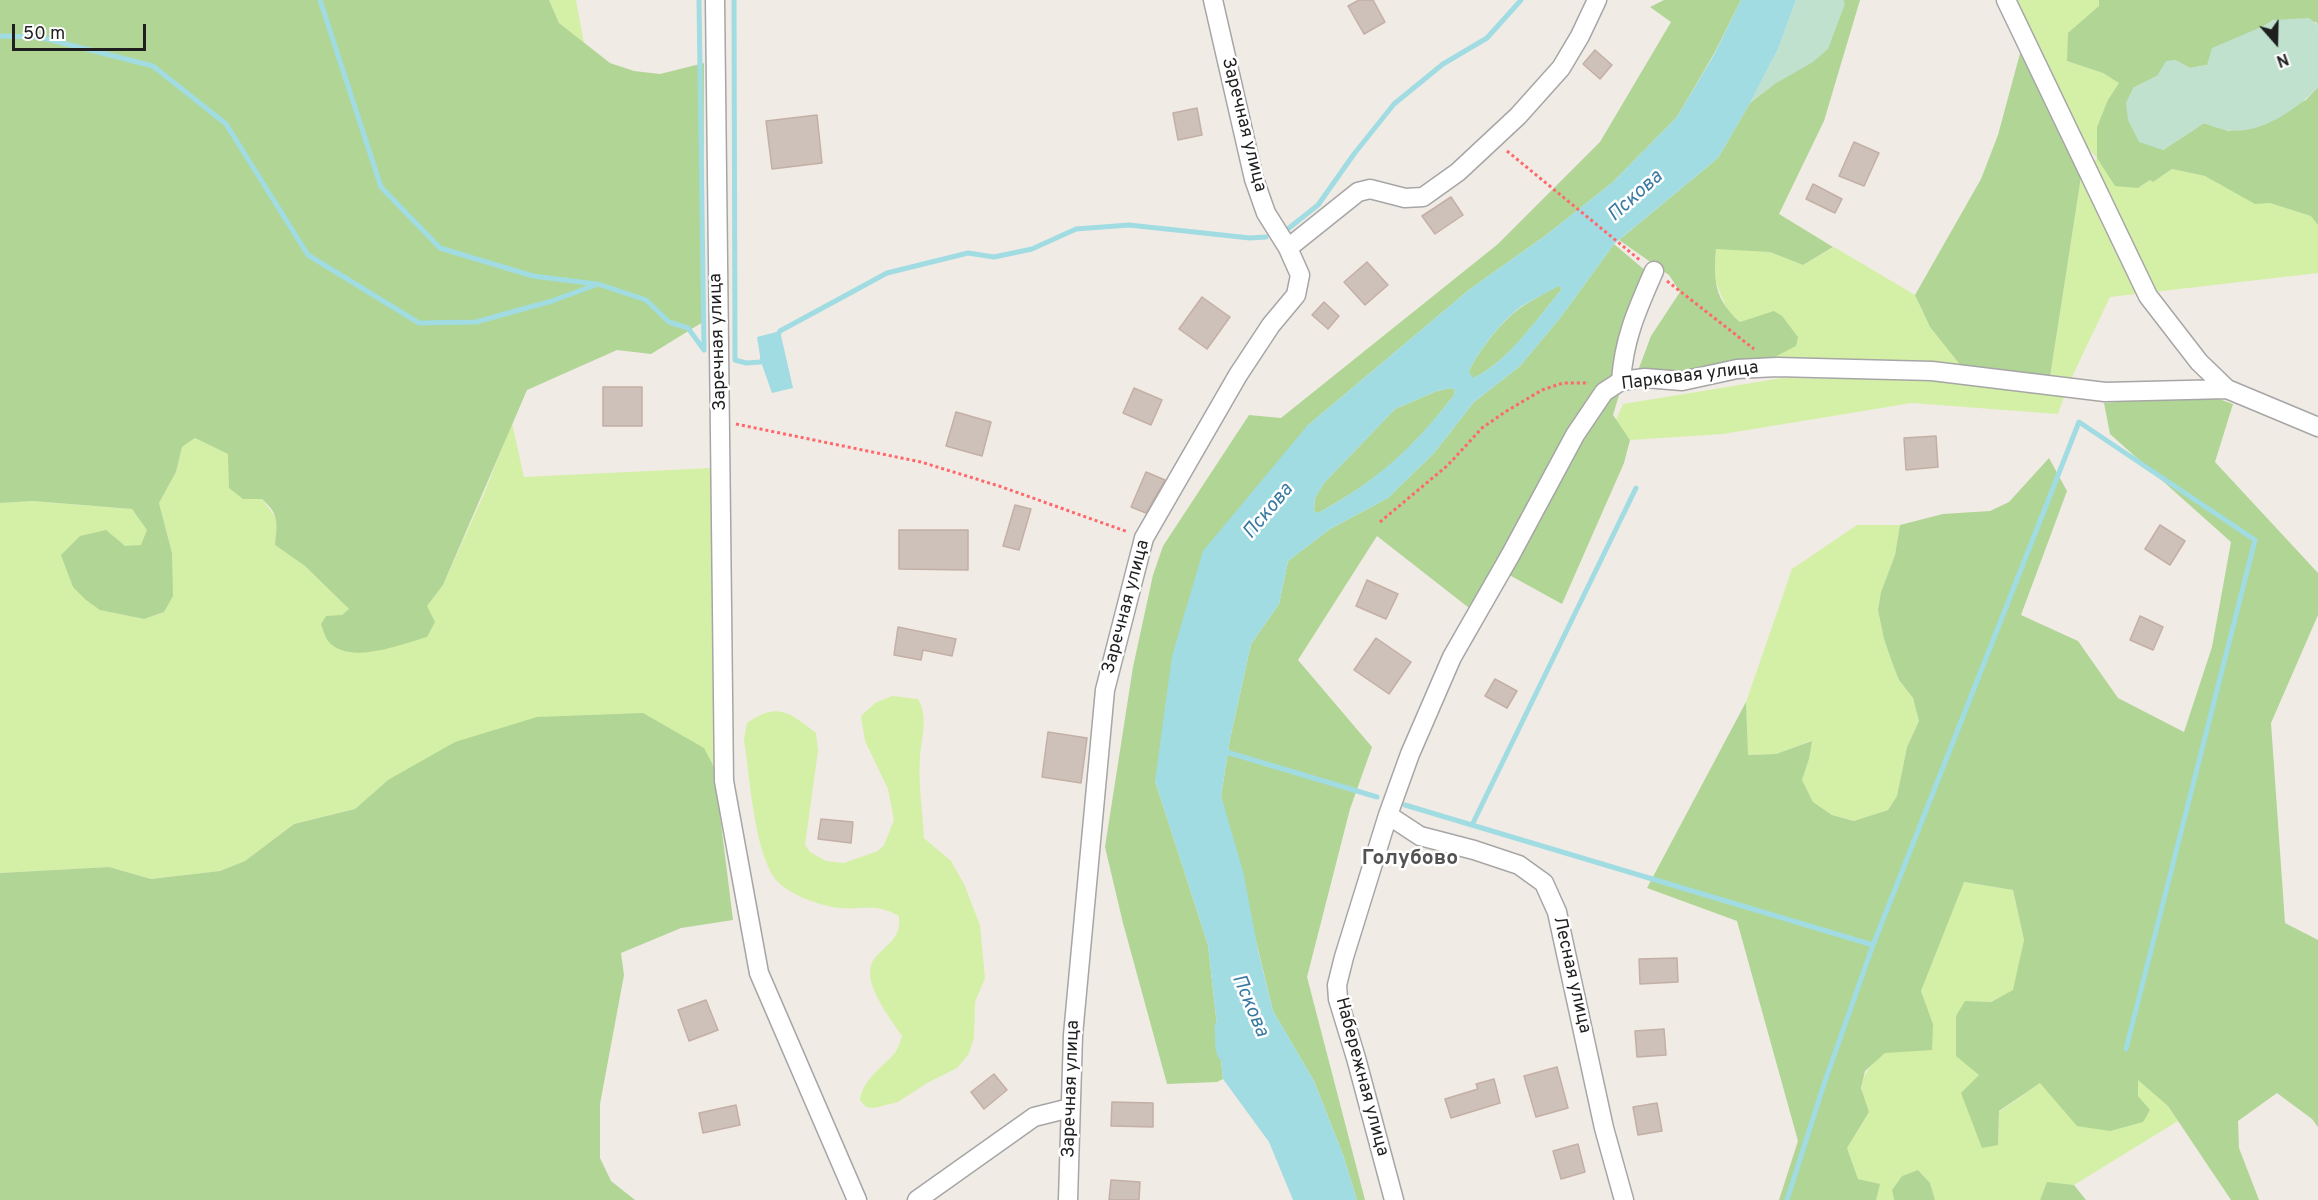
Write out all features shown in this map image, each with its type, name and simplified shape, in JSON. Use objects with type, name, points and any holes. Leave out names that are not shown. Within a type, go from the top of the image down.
[{"type":"street","name":"Заречная улица","points":[[715,0],[724,781],[759,973],[858,1200]]},
{"type":"street","name":"Заречная улица","points":[[1068,1200],[1073,1035],[1105,690],[1144,538],[1238,375],[1272,324],[1296,295],[1300,275],[1288,248],[1266,213],[1254,179],[1213,0]]},
{"type":"street","points":[[1288,248],[1358,192],[1370,189],[1405,198],[1423,197],[1458,172],[1518,116],[1561,68],[1580,36],[1597,0]]},
{"type":"street","points":[[2006,0],[2148,296],[2199,362],[2227,389]]},
{"type":"street","points":[[1621,381],[1623,354],[1631,324],[1654,271]]},
{"type":"street","name":"Парковая улица","points":[[1388,815],[1410,754],[1452,657],[1512,554],[1575,435],[1604,392],[1621,381],[1645,378],[1682,381],[1737,369],[1777,368],[1932,371],[2105,392],[2227,389],[2318,427]]},
{"type":"street","name":"Набережная улица","points":[[1388,815],[1338,985],[1342,1015],[1356,1058],[1394,1200]]},
{"type":"street","name":"Лесная улица","points":[[1388,815],[1420,836],[1519,865],[1544,884],[1557,912],[1604,1128],[1624,1200]]},
{"type":"street","points":[[917,1200],[1034,1118],[1070,1108]]},
{"type":"path","points":[[1493,141],[1777,368]]},
{"type":"path","points":[[1380,522],[1449,465],[1482,428],[1505,412],[1542,390],[1563,383],[1592,383]]},
{"type":"path","points":[[721,421],[921,462],[999,486],[1144,538]]},
{"type":"green space","points":[[0,0],[549,0],[559,23],[610,63],[634,71],[660,74],[704,63],[703,322],[651,354],[617,350],[527,390],[443,585],[427,606],[435,622],[427,637],[390,648],[362,653],[337,648],[328,641],[321,624],[326,616],[342,615],[349,609],[305,566],[275,545],[276,520],[268,505],[262,499],[243,499],[229,488],[228,454],[195,438],[182,447],[176,472],[159,503],[172,553],[173,596],[164,612],[144,619],[100,610],[73,587],[61,555],[80,536],[106,530],[125,546],[141,545],[147,530],[132,509],[33,501],[0,503]]},
{"type":"green space","points":[[549,0],[576,0],[584,43],[559,23]]},
{"type":"green space","points":[[1664,0],[1741,0],[1715,52],[1677,117],[1613,182],[1545,236],[1470,289],[1307,426],[1155,781],[1208,945],[1223,1079],[1217,1082],[1167,1084],[1123,923],[1105,847],[1133,667],[1153,575],[1163,546],[1249,415],[1281,418],[1498,244],[1600,142],[1671,22],[1650,7]]},
{"type":"green space","points":[[1796,0],[1843,0],[1845,4],[1828,49],[1813,62],[1773,85],[1750,103],[1778,49]]},
{"type":"green space","points":[[1843,0],[1860,0],[1824,121],[1779,214],[1833,247],[1803,265],[1770,252],[1716,249],[1716,280],[1725,306],[1740,322],[1774,311],[1782,316],[1798,337],[1796,346],[1763,363],[1669,374],[1639,368],[1651,336],[1680,292],[1669,275],[1619,240],[1718,158],[1750,103],[1773,85],[1844,4]]},
{"type":"green space","points":[[2017,0],[2099,0],[2099,6],[2067,61],[2103,73],[2120,83],[2101,119],[2097,158],[2082,141],[2026,30]]},
{"type":"green space","points":[[2099,0],[2318,0],[2318,25],[2316,22],[2273,20],[2207,65],[2190,68],[2175,60],[2157,76],[2133,88],[2163,150],[2204,123],[2229,131],[2306,100],[2318,87],[2318,225],[2311,216],[2270,203],[2255,204],[2205,176],[2172,169],[2153,182],[2150,180],[2138,188],[2115,186],[2097,158],[2097,127],[2108,100],[2119,83],[2103,73],[2067,61],[2068,33],[2099,6]]},
{"type":"green space","points":[[2309,18],[2318,25],[2318,87],[2300,104],[2277,119],[2251,129],[2227,130],[2204,123],[2163,150],[2139,142],[2128,120],[2126,103],[2133,88],[2157,76],[2166,61],[2175,60],[2190,68],[2207,65],[2212,48],[2273,20]]},
{"type":"green space","points":[[2022,46],[2081,177],[2050,377],[1961,366],[1930,327],[1915,295],[1981,179],[1998,135]]},
{"type":"green space","points":[[2097,158],[2138,188],[2150,180],[2153,182],[2172,169],[2205,176],[2255,203],[2270,203],[2312,216],[2318,225],[2318,273],[2110,297],[2071,379],[2050,377],[2081,177]]},
{"type":"green space","points":[[1614,244],[1660,283],[1639,329],[1613,415],[1630,440],[1624,463],[1562,604],[1502,571],[1478,615],[1377,536],[1298,660],[1372,747],[1350,809],[1307,977],[1365,1200],[1357,1200],[1343,1155],[1314,1081],[1273,1011],[1221,796],[1230,739],[1251,644],[1279,604],[1288,561],[1330,529],[1388,498],[1434,453],[1474,402],[1520,366],[1560,318]]},
{"type":"green space","points":[[1834,247],[1915,295],[1930,327],[1961,366],[1763,363],[1740,322],[1727,310],[1714,277],[1716,248],[1770,252],[1803,265]]},
{"type":"green space","points":[[1560,285],[1562,289],[1510,351],[1472,379],[1469,371],[1473,363],[1500,327],[1523,306]]},
{"type":"green space","points":[[1782,378],[1937,380],[2066,391],[2058,414],[1912,403],[1723,434],[1630,440],[1616,420],[1623,404]]},
{"type":"green space","points":[[1451,388],[1455,390],[1454,395],[1409,448],[1358,489],[1318,513],[1314,511],[1315,498],[1324,483],[1395,409],[1437,391]]},
{"type":"green space","points":[[2208,395],[2233,404],[2215,462],[2318,573],[2318,615],[2271,723],[2285,923],[2318,940],[2318,1127],[2312,1119],[2277,1093],[2238,1121],[2239,1148],[2259,1200],[2231,1200],[2168,1106],[2138,1080],[2138,1096],[2150,1110],[2143,1122],[2110,1131],[2077,1126],[2040,1083],[1999,1111],[1998,1145],[1982,1148],[1961,1093],[1979,1075],[1956,1056],[1956,1016],[1965,1001],[1991,1002],[2013,990],[2024,940],[2013,890],[1964,882],[1921,991],[1933,1024],[1932,1050],[1885,1053],[1865,1071],[1861,1088],[1869,1112],[1847,1148],[1858,1179],[1880,1184],[1876,1200],[1779,1200],[1798,1141],[1737,921],[1647,888],[1746,702],[1748,755],[1776,754],[1812,741],[1802,780],[1813,802],[1832,815],[1854,821],[1888,810],[1897,796],[1907,747],[1919,721],[1913,698],[1899,680],[1893,665],[1884,639],[1878,610],[1881,592],[1895,555],[1900,525],[1943,514],[1990,511],[2009,502],[2049,458],[2067,491],[2021,615],[2078,641],[2118,698],[2184,732],[2212,647],[2231,542],[2110,434],[2104,403]]},
{"type":"green space","points":[[512,423],[524,477],[711,468],[714,767],[703,747],[388,780],[355,809],[294,824],[245,861],[220,871],[151,879],[109,867],[0,873],[0,503],[33,501],[132,509],[148,530],[141,546],[125,547],[101,610],[144,619],[164,612],[172,553],[159,503],[176,472],[182,447],[195,438],[228,454],[243,499],[262,499],[277,519],[275,545],[305,566],[349,609],[342,615],[321,624],[427,606],[443,585],[483,496]]},
{"type":"green space","points":[[1857,525],[1900,525],[1895,555],[1881,592],[1878,610],[1884,639],[1893,665],[1899,680],[1913,698],[1919,721],[1907,747],[1897,796],[1888,810],[1855,821],[1832,815],[1813,802],[1802,780],[1809,759],[1811,741],[1776,754],[1747,755],[1746,702],[1792,569]]},
{"type":"green space","points":[[892,696],[918,699],[921,706],[924,721],[920,778],[924,838],[951,861],[964,884],[980,925],[985,978],[975,1002],[974,1038],[968,1055],[957,1068],[927,1083],[898,1102],[874,1108],[866,1107],[860,1100],[862,1093],[869,1080],[895,1052],[902,1036],[878,999],[870,978],[870,968],[874,959],[892,941],[898,931],[899,916],[881,909],[832,907],[810,901],[796,895],[778,882],[763,854],[758,835],[744,740],[747,723],[767,712],[776,711],[791,715],[816,733],[818,751],[805,845],[810,852],[826,861],[844,863],[878,851],[884,845],[894,820],[888,789],[865,741],[861,716],[875,703]]},
{"type":"green space","points":[[643,713],[704,748],[714,767],[733,920],[681,928],[621,953],[624,975],[600,1104],[600,1158],[611,1181],[635,1200],[0,1200],[0,873],[109,867],[151,879],[220,871],[245,861],[294,824],[355,809],[388,780],[455,742],[537,717]]},
{"type":"green space","points":[[1963,882],[2013,890],[2024,940],[2014,990],[1990,1002],[1965,1001],[1979,1075],[1998,1145],[1999,1112],[2040,1083],[2138,1096],[2138,1079],[2168,1106],[2178,1121],[2074,1185],[2047,1183],[2040,1200],[1935,1200],[1930,1183],[1918,1170],[1902,1176],[1892,1190],[1894,1200],[1876,1200],[1879,1184],[1858,1179],[1847,1148],[1869,1112],[1862,1086],[1871,1066],[1890,1049],[1933,1024],[1921,991]]},
{"type":"green space","points":[[1918,1170],[1930,1183],[1935,1200],[1894,1200],[1892,1190],[1902,1176]]},
{"type":"green space","points":[[2047,1182],[2074,1185],[2086,1200],[2040,1200]]},
{"type":"water","name":"Пскова","points":[[1741,0],[1796,0],[1778,49],[1718,158],[1614,244],[1560,318],[1520,366],[1474,402],[1434,453],[1388,498],[1330,529],[1288,561],[1279,604],[1251,644],[1230,739],[1221,796],[1243,871],[1258,950],[1273,1011],[1314,1081],[1343,1155],[1357,1200],[1293,1200],[1269,1142],[1223,1079],[1208,945],[1155,781],[1172,656],[1203,551],[1307,426],[1470,289],[1545,236],[1613,182],[1677,117],[1715,53]],"holes":[[[1559,286],[1562,289],[1509,352],[1497,363],[1472,378],[1469,371],[1473,363],[1507,319],[1522,306]],[[1451,388],[1455,390],[1454,395],[1424,431],[1393,462],[1339,501],[1318,513],[1314,511],[1315,498],[1324,483],[1395,409],[1437,391]]]},
{"type":"water","points":[[780,331],[793,388],[772,393],[761,362],[757,337]]},
{"type":"building","points":[[1359,0],[1373,0],[1385,22],[1364,34],[1348,6]]},
{"type":"building","points":[[1595,50],[1612,65],[1600,79],[1583,64]]},
{"type":"building","points":[[1197,108],[1202,135],[1178,140],[1173,113]]},
{"type":"building","points":[[817,115],[822,163],[772,169],[766,121]]},
{"type":"building","points":[[1854,142],[1879,153],[1864,186],[1839,176]]},
{"type":"building","points":[[1813,184],[1842,199],[1835,213],[1806,199]]},
{"type":"building","points":[[1451,197],[1463,215],[1435,234],[1422,216]]},
{"type":"building","points":[[1367,262],[1388,285],[1365,305],[1344,282]]},
{"type":"building","points":[[1202,297],[1230,317],[1207,349],[1179,329]]},
{"type":"building","points":[[1324,302],[1339,316],[1328,329],[1312,315]]},
{"type":"building","points":[[603,387],[642,387],[642,426],[603,426]]},
{"type":"building","points":[[1134,388],[1162,400],[1151,425],[1123,413]]},
{"type":"building","points":[[956,412],[991,422],[982,456],[946,446]]},
{"type":"building","points":[[1936,436],[1938,467],[1906,470],[1904,438]]},
{"type":"building","points":[[1146,472],[1165,480],[1146,513],[1131,507]]},
{"type":"building","points":[[1015,505],[1031,509],[1019,550],[1003,546]]},
{"type":"building","points":[[2160,525],[2185,541],[2170,565],[2145,549]]},
{"type":"building","points":[[899,530],[968,530],[968,570],[899,569]]},
{"type":"building","points":[[1367,580],[1398,594],[1386,619],[1356,606]]},
{"type":"building","points":[[2140,616],[2163,627],[2153,650],[2130,640]]},
{"type":"building","points":[[898,627],[956,639],[952,656],[923,650],[921,660],[894,655]]},
{"type":"building","points":[[1376,638],[1411,662],[1389,694],[1354,670]]},
{"type":"building","points":[[1495,679],[1517,691],[1507,708],[1485,696]]},
{"type":"building","points":[[1048,732],[1087,738],[1081,783],[1042,777]]},
{"type":"building","points":[[821,819],[853,822],[851,843],[818,839]]},
{"type":"building","points":[[1677,958],[1678,982],[1640,984],[1639,959]]},
{"type":"building","points":[[706,1000],[718,1030],[689,1041],[678,1010]]},
{"type":"building","points":[[1664,1029],[1666,1055],[1637,1057],[1635,1031]]},
{"type":"building","points":[[1557,1067],[1568,1108],[1536,1117],[1524,1076]]},
{"type":"building","points":[[994,1074],[1007,1090],[984,1109],[971,1092]]},
{"type":"building","points":[[1494,1079],[1500,1103],[1451,1118],[1445,1099],[1478,1089],[1476,1084]]},
{"type":"building","points":[[1112,1102],[1153,1103],[1153,1127],[1111,1126]]},
{"type":"building","points":[[1657,1103],[1662,1131],[1638,1135],[1633,1107]]},
{"type":"building","points":[[736,1105],[740,1125],[703,1133],[699,1113]]},
{"type":"building","points":[[1578,1144],[1585,1172],[1561,1179],[1553,1151]]},
{"type":"building","points":[[1111,1180],[1140,1182],[1139,1200],[1109,1200]]},
{"type":"waterway","points":[[320,0],[381,187],[440,248],[533,276],[596,284]]},
{"type":"waterway","points":[[699,0],[704,348]]},
{"type":"waterway","points":[[734,0],[735,360],[746,363],[761,362],[763,358]]},
{"type":"waterway","points":[[1289,228],[1318,205],[1354,154],[1394,104],[1443,64],[1487,38],[1521,0]]},
{"type":"waterway","points":[[0,36],[39,37],[153,66],[226,124],[308,255],[419,323],[476,322],[552,301],[598,284],[646,300],[669,322],[688,328],[704,350]]},
{"type":"waterway","points":[[778,335],[780,331],[887,273],[968,253],[994,257],[1032,249],[1076,229],[1129,225],[1250,238],[1266,237]]},
{"type":"waterway","points":[[1873,945],[2079,422],[2255,540],[2126,1049]]},
{"type":"waterway","points":[[1472,825],[1636,488]]},
{"type":"waterway","points":[[1223,751],[1377,797]]},
{"type":"waterway","points":[[1405,805],[1873,945],[1824,1084],[1787,1200]]},
{"type":"waterway","points":[[1217,1025],[1218,1049],[1221,1057]]},
{"type":"district","name":"Голубово","points":[[1410,860]]}]
